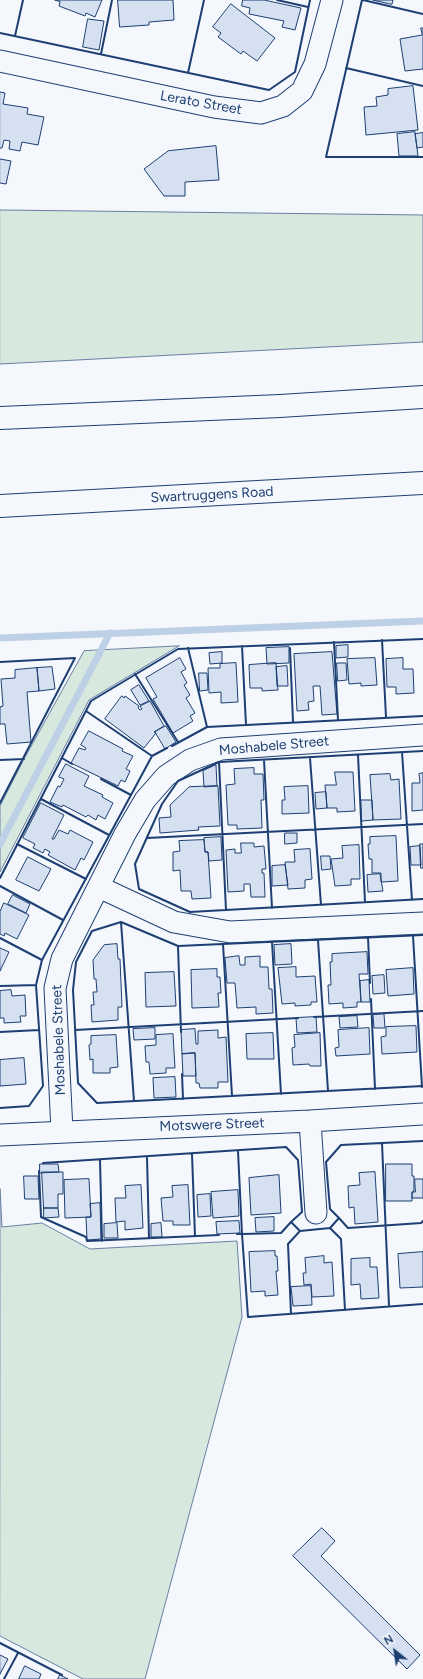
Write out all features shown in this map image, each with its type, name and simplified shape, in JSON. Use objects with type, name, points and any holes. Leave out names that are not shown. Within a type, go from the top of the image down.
[{"type":"main road","points":[[0,418],[280,406],[423,397]]},
{"type":"main road","name":"Swartruggens Road","points":[[0,506],[423,483]]},
{"type":"street","name":"Lerato Street","points":[[0,60],[214,107],[261,113],[283,106],[302,91],[315,64],[332,0]]},
{"type":"street","name":"Moshabele Street","points":[[62,1131],[55,988],[62,959],[125,834],[145,800],[166,776],[190,760],[221,749],[423,735]]},
{"type":"street","points":[[99,887],[174,922],[230,932],[423,923]]},
{"type":"street","name":"Motswere Street","points":[[0,1134],[310,1121],[423,1114]]},
{"type":"street","points":[[310,1121],[316,1213]]},
{"type":"shaded area","points":[[0,210],[423,215],[423,342],[0,364]]},
{"type":"shaded area","points":[[179,646],[89,700],[0,872],[0,806],[24,759],[84,651]]},
{"type":"shaded area","points":[[0,1189],[2,1227],[42,1223],[90,1249],[237,1241],[242,1317],[145,1679],[83,1679],[0,1636]]},
{"type":"building","points":[[55,0],[102,0],[95,17],[86,13],[85,16],[59,6],[60,2]]},
{"type":"building","points":[[118,0],[173,0],[174,20],[149,22],[149,25],[120,27]]},
{"type":"building","points":[[243,0],[264,0],[301,8],[295,30],[282,27],[284,21],[249,14],[250,8],[242,6]]},
{"type":"building","points":[[373,0],[393,0],[392,4]]},
{"type":"building","points":[[231,4],[275,38],[257,61],[243,51],[241,54],[218,37],[221,33],[213,27]]},
{"type":"building","points":[[88,19],[104,21],[99,50],[83,47]]},
{"type":"building","points":[[421,28],[423,28],[423,69],[405,71],[400,39],[422,35]]},
{"type":"building","points":[[413,86],[418,130],[366,135],[364,107],[377,106],[376,97],[388,95],[388,89]]},
{"type":"building","points":[[0,92],[5,93],[3,104],[28,108],[27,114],[44,117],[38,145],[22,142],[20,151],[9,149],[10,141],[4,140],[2,148],[0,148]]},
{"type":"building","points":[[415,132],[418,156],[399,156],[397,134]]},
{"type":"building","points":[[423,133],[423,147],[417,148],[415,134]]},
{"type":"building","points":[[216,146],[219,180],[185,182],[185,196],[164,196],[144,169],[168,151]]},
{"type":"building","points":[[0,159],[11,161],[6,184],[0,183]]},
{"type":"building","points":[[348,645],[348,657],[336,658],[336,646]]},
{"type":"building","points":[[289,647],[289,663],[267,664],[266,648]]},
{"type":"building","points":[[222,652],[222,663],[210,664],[209,653]]},
{"type":"building","points":[[332,652],[337,714],[322,715],[320,686],[313,686],[314,701],[308,702],[309,710],[297,711],[294,654]]},
{"type":"building","points":[[180,658],[186,669],[181,672],[187,683],[184,685],[190,695],[186,698],[195,713],[190,716],[193,721],[173,733],[153,699],[157,697],[146,678]]},
{"type":"building","points":[[375,658],[377,685],[361,686],[361,683],[349,684],[347,659]]},
{"type":"building","points":[[403,658],[403,669],[413,669],[414,693],[396,694],[396,687],[387,687],[386,659]]},
{"type":"building","points":[[236,663],[238,702],[221,703],[221,692],[209,693],[208,668],[220,668],[220,664]]},
{"type":"building","points":[[276,663],[278,690],[262,691],[262,688],[250,688],[249,665]]},
{"type":"building","points":[[337,663],[346,663],[347,680],[338,681]]},
{"type":"building","points":[[287,666],[288,686],[277,686],[276,667]]},
{"type":"building","points":[[52,667],[55,689],[39,691],[37,668]]},
{"type":"building","points":[[37,668],[39,691],[27,692],[31,742],[7,744],[5,724],[0,724],[0,707],[3,706],[1,679],[15,678],[15,670]]},
{"type":"building","points":[[199,673],[207,673],[208,690],[200,691]]},
{"type":"building","points":[[139,685],[149,701],[140,705],[131,690]]},
{"type":"building","points":[[122,696],[124,698],[125,696],[139,706],[138,708],[140,710],[142,709],[140,706],[150,701],[164,726],[154,732],[156,733],[144,748],[105,719]]},
{"type":"building","points":[[166,726],[176,742],[165,749],[155,732]]},
{"type":"building","points":[[89,731],[133,756],[126,769],[130,771],[125,782],[121,780],[118,786],[71,763],[79,748],[85,750],[86,748],[81,745]]},
{"type":"building","points":[[66,764],[89,776],[84,786],[103,795],[102,797],[113,803],[105,819],[98,815],[96,820],[88,815],[86,817],[63,805],[62,807],[50,802],[58,786],[60,787],[64,779],[59,777]]},
{"type":"building","points":[[216,765],[217,786],[204,787],[203,771]]},
{"type":"building","points":[[254,768],[254,774],[263,774],[264,800],[261,800],[262,828],[237,829],[237,825],[228,825],[226,785],[235,784],[234,769]]},
{"type":"building","points":[[335,772],[353,772],[355,811],[337,812],[337,808],[327,808],[325,785],[336,785]]},
{"type":"building","points":[[423,773],[423,810],[412,811],[412,783],[420,783],[419,774]]},
{"type":"building","points":[[390,774],[391,780],[399,779],[401,819],[373,820],[370,775]]},
{"type":"building","points":[[218,786],[220,826],[198,827],[199,830],[160,833],[159,818],[171,817],[170,805],[189,787]]},
{"type":"building","points":[[308,786],[309,813],[282,814],[282,800],[285,800],[284,787]]},
{"type":"building","points":[[326,792],[327,808],[316,809],[315,793]]},
{"type":"building","points":[[361,800],[372,800],[373,820],[362,821]]},
{"type":"building","points":[[41,803],[64,815],[52,839],[54,839],[59,830],[68,834],[70,830],[93,842],[84,860],[81,858],[75,870],[48,855],[50,852],[45,849],[43,853],[33,848],[35,844],[23,838]]},
{"type":"building","points":[[285,833],[297,833],[297,843],[285,844]]},
{"type":"building","points":[[396,836],[398,881],[381,882],[381,873],[372,873],[372,859],[369,859],[368,844],[370,844],[370,837]]},
{"type":"building","points":[[221,837],[222,860],[209,861],[208,852],[205,852],[204,838]]},
{"type":"building","points":[[204,840],[205,852],[208,852],[211,898],[192,899],[191,891],[181,891],[180,870],[173,871],[173,852],[180,851],[179,841]]},
{"type":"building","points":[[241,843],[254,843],[254,847],[264,846],[266,869],[262,869],[262,873],[264,873],[265,897],[251,897],[250,884],[244,884],[244,891],[228,892],[226,850],[235,849],[235,853],[241,853]]},
{"type":"building","points":[[420,844],[423,844],[423,868],[421,868]]},
{"type":"building","points":[[359,845],[360,879],[351,879],[351,885],[335,886],[331,859],[343,858],[342,846]]},
{"type":"building","points":[[420,846],[421,865],[411,865],[410,847]]},
{"type":"building","points":[[310,849],[312,879],[305,880],[305,888],[288,889],[285,862],[295,862],[294,850]]},
{"type":"building","points":[[321,856],[330,856],[331,869],[322,870]]},
{"type":"building","points":[[28,857],[51,869],[39,891],[16,880]]},
{"type":"building","points":[[285,865],[288,885],[272,886],[272,866]]},
{"type":"building","points":[[380,874],[383,891],[368,892],[367,875]]},
{"type":"building","points":[[13,895],[30,904],[26,913],[8,904]]},
{"type":"building","points":[[4,903],[29,915],[17,939],[5,933],[4,936],[0,934],[0,912]]},
{"type":"building","points":[[117,944],[118,959],[120,959],[122,1007],[118,1007],[118,1020],[92,1022],[91,1005],[94,1005],[93,992],[97,992],[96,979],[94,979],[93,960],[104,945]]},
{"type":"building","points":[[291,944],[292,964],[275,965],[274,945]]},
{"type":"building","points":[[0,948],[9,952],[0,971]]},
{"type":"building","points":[[367,952],[368,974],[359,974],[361,1002],[357,1002],[357,1007],[343,1008],[343,1003],[329,1004],[328,985],[331,985],[330,962],[332,962],[332,954]]},
{"type":"building","points":[[239,956],[240,965],[245,965],[245,957],[260,956],[260,967],[268,967],[269,989],[272,989],[273,1013],[256,1014],[256,1007],[237,1008],[235,983],[227,983],[225,958]]},
{"type":"building","points":[[296,967],[296,977],[315,976],[317,1002],[311,1002],[311,1005],[295,1006],[295,1003],[282,1004],[278,968]]},
{"type":"building","points":[[413,968],[414,994],[388,996],[386,970]]},
{"type":"building","points":[[217,969],[217,977],[220,977],[221,993],[218,993],[219,1007],[192,1008],[191,970]]},
{"type":"building","points":[[174,972],[176,1006],[146,1007],[145,973]]},
{"type":"building","points":[[384,975],[385,993],[373,994],[372,976]]},
{"type":"building","points":[[369,980],[370,1002],[361,1002],[360,981]]},
{"type":"building","points":[[11,990],[12,996],[25,995],[26,1016],[20,1016],[21,1022],[4,1023],[4,1018],[0,1018],[0,991]]},
{"type":"building","points":[[384,1014],[385,1028],[374,1028],[373,1015]]},
{"type":"building","points":[[357,1016],[358,1027],[340,1028],[339,1017]]},
{"type":"building","points":[[316,1017],[317,1032],[297,1033],[296,1018]]},
{"type":"building","points":[[416,1026],[417,1052],[382,1054],[381,1037],[386,1036],[386,1027]]},
{"type":"building","points":[[155,1028],[155,1039],[134,1040],[133,1029]]},
{"type":"building","points":[[369,1028],[370,1054],[336,1056],[335,1048],[339,1047],[338,1030]]},
{"type":"building","points":[[195,1029],[196,1044],[198,1044],[198,1031],[218,1030],[218,1038],[226,1037],[228,1082],[218,1082],[218,1088],[200,1088],[199,1083],[196,1083],[195,1053],[182,1054],[181,1030]]},
{"type":"building","points":[[273,1033],[274,1059],[247,1059],[246,1034]]},
{"type":"building","points":[[320,1033],[321,1066],[310,1066],[309,1064],[293,1065],[292,1048],[295,1047],[294,1035]]},
{"type":"building","points":[[173,1034],[175,1068],[166,1068],[166,1073],[150,1074],[149,1062],[146,1062],[145,1046],[156,1045],[156,1035]]},
{"type":"building","points":[[116,1035],[118,1067],[110,1068],[110,1073],[93,1073],[93,1059],[90,1060],[89,1045],[91,1044],[91,1036]]},
{"type":"building","points":[[195,1053],[196,1076],[183,1076],[182,1054]]},
{"type":"building","points":[[24,1058],[26,1084],[0,1086],[0,1060]]},
{"type":"building","points":[[175,1077],[176,1097],[154,1098],[153,1078]]},
{"type":"building","points":[[40,1164],[58,1164],[59,1172],[40,1173]]},
{"type":"building","points":[[386,1164],[412,1164],[414,1191],[412,1192],[412,1201],[386,1201]]},
{"type":"building","points":[[42,1172],[63,1172],[63,1194],[58,1194],[58,1208],[44,1208]]},
{"type":"building","points":[[375,1172],[378,1222],[355,1224],[354,1207],[349,1208],[348,1186],[360,1185],[359,1173]]},
{"type":"building","points":[[279,1175],[281,1213],[251,1215],[249,1178]]},
{"type":"building","points":[[24,1176],[38,1176],[39,1199],[25,1199]]},
{"type":"building","points":[[89,1179],[91,1217],[65,1218],[64,1180]]},
{"type":"building","points":[[415,1179],[423,1179],[423,1198],[412,1198],[412,1192],[415,1192]]},
{"type":"building","points":[[141,1185],[143,1228],[125,1230],[125,1221],[116,1222],[115,1198],[126,1198],[125,1186]]},
{"type":"building","points":[[188,1185],[190,1225],[173,1225],[173,1221],[163,1221],[161,1198],[173,1197],[172,1186]]},
{"type":"building","points":[[238,1190],[239,1216],[213,1218],[211,1192]]},
{"type":"building","points":[[210,1194],[211,1216],[198,1217],[197,1195]]},
{"type":"building","points":[[100,1203],[101,1239],[87,1240],[86,1217],[91,1217],[90,1204]]},
{"type":"building","points":[[44,1208],[58,1208],[59,1217],[44,1218]]},
{"type":"building","points":[[274,1217],[274,1231],[256,1232],[255,1218]]},
{"type":"building","points":[[239,1221],[240,1233],[217,1234],[216,1222]]},
{"type":"building","points":[[117,1223],[118,1238],[104,1238],[104,1224]]},
{"type":"building","points":[[161,1223],[162,1237],[151,1237],[151,1224]]},
{"type":"building","points":[[275,1251],[275,1256],[277,1256],[278,1271],[276,1271],[278,1295],[265,1296],[265,1291],[251,1292],[249,1252]]},
{"type":"building","points":[[423,1252],[423,1287],[400,1288],[398,1254]]},
{"type":"building","points":[[324,1256],[324,1263],[332,1262],[334,1296],[312,1297],[311,1284],[304,1285],[303,1273],[306,1273],[305,1258]]},
{"type":"building","points":[[370,1258],[370,1267],[377,1267],[379,1298],[361,1299],[360,1284],[351,1285],[351,1259]]},
{"type":"building","points":[[311,1286],[312,1305],[293,1306],[291,1287]]},
{"type":"building","points":[[322,1528],[335,1541],[321,1556],[420,1655],[407,1669],[293,1556]]},
{"type":"building","points":[[0,1655],[8,1659],[0,1674]]},
{"type":"building","points":[[25,1666],[41,1674],[39,1679],[19,1679]]},
{"type":"building","points":[[60,1675],[68,1679],[58,1679]]},
{"type":"waterway","points":[[0,638],[423,621]]},
{"type":"waterway","points":[[0,844],[110,633]]},
{"type":"wall","points":[[15,36],[23,0]]},
{"type":"wall","points":[[101,54],[112,0]]},
{"type":"wall","points":[[188,73],[204,0]]},
{"type":"wall","points":[[277,0],[308,7]]},
{"type":"wall","points":[[0,33],[269,90],[295,72],[310,0]]},
{"type":"wall","points":[[362,0],[326,157],[423,157]]},
{"type":"wall","points":[[363,0],[423,14]]},
{"type":"wall","points":[[346,68],[423,86]]},
{"type":"wall","points":[[0,878],[91,701],[178,649],[423,639]]},
{"type":"wall","points":[[382,640],[386,717]]},
{"type":"wall","points":[[334,642],[338,720]]},
{"type":"wall","points":[[242,646],[246,725]]},
{"type":"wall","points":[[188,648],[207,727]]},
{"type":"wall","points":[[290,648],[293,722]]},
{"type":"wall","points":[[0,662],[75,658],[0,803]]},
{"type":"wall","points":[[135,674],[178,742]]},
{"type":"wall","points":[[86,711],[152,756]]},
{"type":"wall","points":[[172,746],[207,727],[423,716]]},
{"type":"wall","points":[[0,1108],[29,1106],[43,1086],[36,985],[42,960],[152,756],[167,748]]},
{"type":"wall","points":[[423,751],[219,762],[178,781],[162,804],[135,864],[139,889],[190,912],[423,899]]},
{"type":"wall","points":[[402,752],[412,900]]},
{"type":"wall","points":[[358,755],[365,902]]},
{"type":"wall","points":[[62,758],[72,764]]},
{"type":"wall","points":[[310,758],[321,905]]},
{"type":"wall","points":[[0,760],[24,759]]},
{"type":"wall","points":[[264,760],[272,908]]},
{"type":"wall","points":[[219,762],[226,910]]},
{"type":"wall","points":[[101,779],[131,795]]},
{"type":"wall","points":[[41,799],[109,835]]},
{"type":"wall","points":[[147,838],[423,824]]},
{"type":"wall","points":[[17,844],[86,879]]},
{"type":"wall","points":[[0,886],[63,920]]},
{"type":"wall","points":[[121,922],[134,1101]]},
{"type":"wall","points":[[423,935],[178,946],[121,922],[92,931],[76,962],[73,990],[78,1083],[97,1103],[423,1086]]},
{"type":"wall","points":[[413,936],[422,1087]]},
{"type":"wall","points":[[368,937],[370,983]]},
{"type":"wall","points":[[0,938],[42,960]]},
{"type":"wall","points":[[318,940],[328,1091]]},
{"type":"wall","points":[[272,942],[281,1094]]},
{"type":"wall","points":[[223,944],[232,1096]]},
{"type":"wall","points":[[178,946],[181,1032]]},
{"type":"wall","points":[[0,986],[36,985]]},
{"type":"wall","points":[[371,999],[375,1089]]},
{"type":"wall","points":[[314,1017],[423,1011]]},
{"type":"wall","points":[[75,1030],[298,1018]]},
{"type":"wall","points":[[0,1032],[39,1030]]},
{"type":"wall","points":[[182,1074],[183,1099]]},
{"type":"wall","points":[[43,1163],[286,1147],[298,1160],[302,1212],[291,1222],[300,1231],[330,1228],[339,1218],[330,1209],[326,1162],[341,1145],[423,1141]]},
{"type":"wall","points":[[382,1143],[389,1306]]},
{"type":"wall","points":[[238,1151],[242,1234],[281,1233],[291,1222]]},
{"type":"wall","points":[[192,1154],[195,1236]]},
{"type":"wall","points":[[147,1157],[149,1238]]},
{"type":"wall","points":[[100,1160],[102,1241]]},
{"type":"wall","points":[[39,1171],[41,1217],[86,1237],[87,1241],[219,1235]]},
{"type":"wall","points":[[339,1218],[348,1228],[421,1223],[423,1221]]},
{"type":"wall","points":[[330,1228],[341,1239],[345,1310]]},
{"type":"wall","points":[[291,1314],[288,1244],[300,1231]]},
{"type":"wall","points":[[237,1234],[242,1234],[248,1317],[423,1304]]},
{"type":"wall","points":[[0,1643],[62,1675]]},
{"type":"wall","points":[[4,1679],[18,1653]]}]
